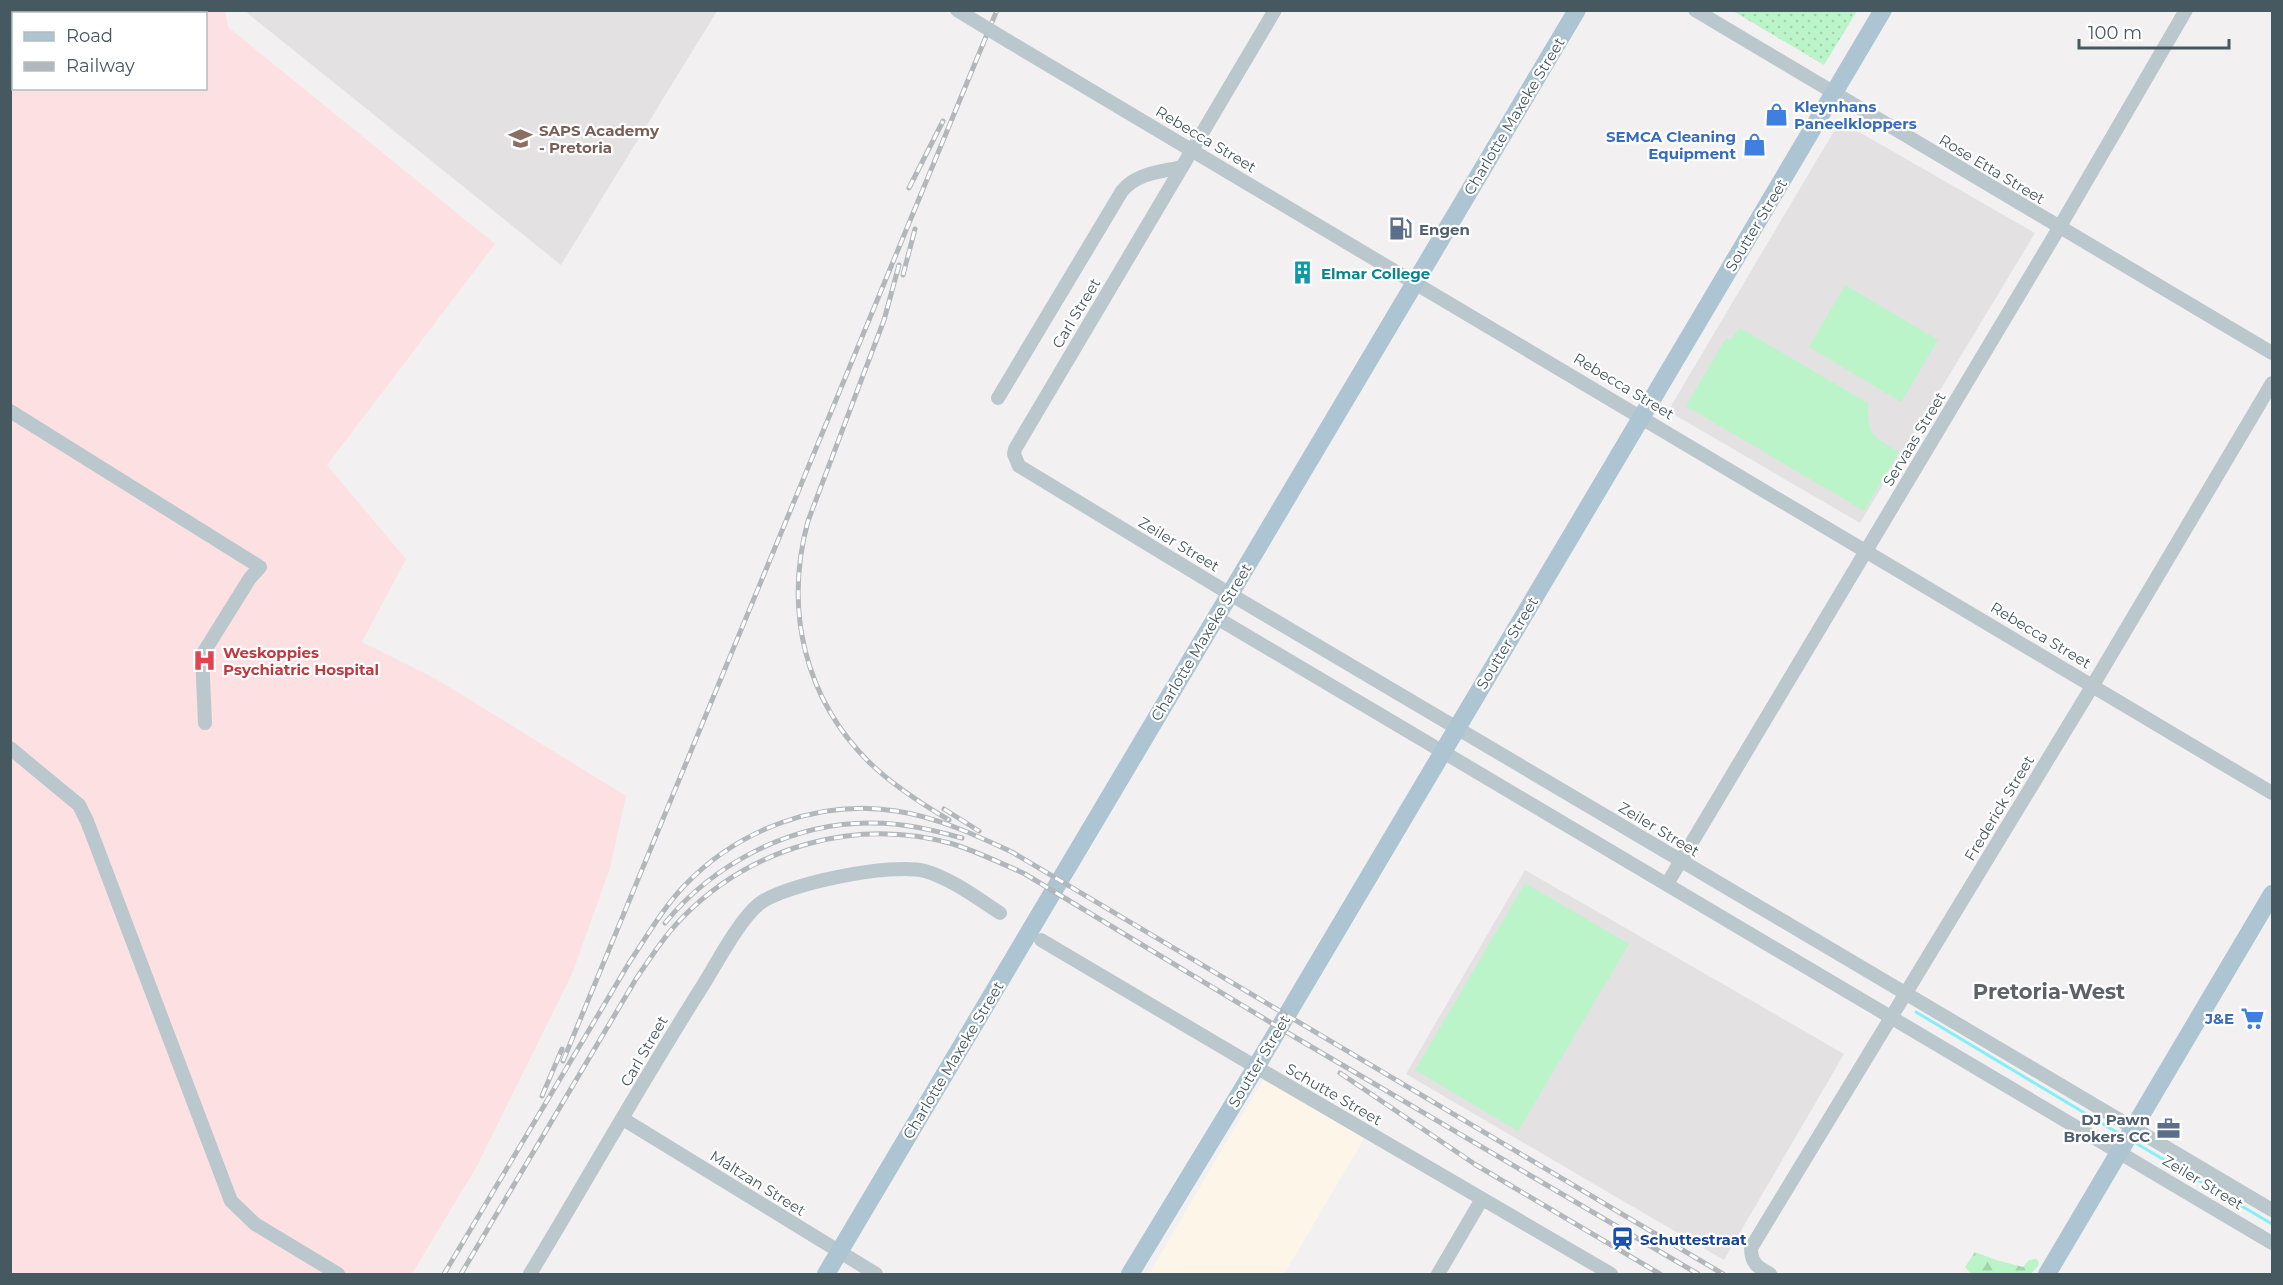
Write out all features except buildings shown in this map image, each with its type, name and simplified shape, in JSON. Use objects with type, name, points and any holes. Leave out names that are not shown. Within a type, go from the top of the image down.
[{"type":"main road","name":"Charlotte Maxeke Street","points":[[826,1275],[1577,10]]},
{"type":"main road","name":"Soutter Street","points":[[1130,1275],[1256,1067],[1883,10]]},
{"type":"main road","points":[[2047,1275],[2272,894]]},
{"type":"street","name":"Rebecca Street","points":[[957,10],[2272,793]]},
{"type":"street","name":"Carl Street","points":[[1030,473],[1017,464],[1015,449],[1275,10]]},
{"type":"street","name":"Rose Etta Street","points":[[1695,10],[2272,353]]},
{"type":"street","name":"Servaas Street","points":[[1667,884],[2059,228],[2186,10]]},
{"type":"street","name":"Carl Street","points":[[998,398],[1122,191],[1139,177],[1182,167]]},
{"type":"street","name":"Frederick Street","points":[[1770,1275],[1754,1264],[1751,1248],[2093,685],[2272,383]]},
{"type":"street","points":[[10,411],[260,567],[250,578],[202,655],[205,723]]},
{"type":"street","name":"Zeiler Street","points":[[1030,473],[1230,594],[2272,1210]]},
{"type":"street","name":"Zeiler Street","points":[[1217,618],[2120,1150],[2272,1243]]},
{"type":"street","points":[[10,748],[78,805],[87,820],[231,1201],[255,1224],[338,1275]]},
{"type":"street","name":"Carl Street","points":[[530,1275],[681,1020],[749,914],[768,898],[820,882],[869,871],[923,870],[947,880],[1000,913]]},
{"type":"street","name":"Schutte Street","points":[[1041,940],[1611,1275]]},
{"type":"street","name":"Maltzan Street","points":[[623,1119],[876,1275]]},
{"type":"street","points":[[1438,1275],[1482,1199]]},
{"type":"shaded area","name":"SAPS Academy - Pretoria","points":[[249,10],[717,11],[561,265],[247,13]]},
{"type":"shaded area","name":"Weskoppies Psychiatric Hospital","points":[[10,11],[225,11],[228,27],[495,244],[327,465],[406,559],[362,642],[436,679],[626,796],[610,868],[572,974],[477,1166],[412,1274],[11,1274]]},
{"type":"shaded area","points":[[1840,121],[2035,233],[1860,523],[1668,411]]},
{"type":"shaded area","points":[[1525,870],[1844,1054],[1724,1260],[1406,1074]]},
{"type":"shaded area","points":[[1264,1078],[1365,1137],[1284,1274],[1149,1274]]},
{"type":"green space","points":[[1733,11],[1857,11],[1824,65]]},
{"type":"green space","points":[[1845,285],[1938,340],[1901,402],[1809,347]]},
{"type":"green space","points":[[1740,328],[1868,403],[1870,429],[1873,434],[1899,452],[1864,511],[1686,406],[1726,338],[1730,340]]},
{"type":"green space","points":[[1525,883],[1629,944],[1518,1131],[1415,1070]]},
{"type":"green space","points":[[1975,1252],[2023,1267],[2029,1260],[2036,1259],[2039,1262],[2031,1274],[1971,1274],[1965,1267]]},
{"type":"waterway","points":[[1916,1012],[2123,1136]]},
{"type":"waterway","points":[[2134,1142],[2272,1224]]},
{"type":"railway","points":[[563,1061],[997,10]]},
{"type":"railway","points":[[909,188],[943,121]]},
{"type":"railway","points":[[903,275],[915,229]]},
{"type":"railway","points":[[899,265],[884,320],[808,521],[801,554],[798,587],[800,619],[805,651],[815,682],[848,739],[889,780],[949,820]]},
{"type":"railway","points":[[444,1274],[629,963],[662,913],[685,885],[706,865],[730,848],[782,822],[810,814],[867,808],[911,814],[956,827],[1012,852],[1723,1274]]},
{"type":"railway","points":[[944,809],[979,831]]},
{"type":"railway","points":[[665,923],[707,882],[757,850],[785,838],[813,830],[872,823],[895,824],[962,838]]},
{"type":"railway","points":[[461,1274],[636,979],[664,939],[683,917],[711,892],[741,872],[774,856],[808,844],[844,837],[880,834],[917,836],[953,844],[1025,874],[1293,1036],[1698,1274]]},
{"type":"railway","points":[[542,1096],[562,1049]]},
{"type":"railway","points":[[1340,1073],[1476,1165],[1660,1274]]},
{"type":"place","name":"Kleynhans Paneelkloppers","points":[[1776,115]]},
{"type":"place","name":"SAPS Academy - Pretoria","points":[[521,139]]},
{"type":"place","name":"SEMCA Cleaning Equipment","points":[[1754,145]]},
{"type":"place","name":"Engen","points":[[1401,229]]},
{"type":"place","name":"Elmar College","points":[[1303,273]]},
{"type":"place","name":"Weskoppies Psychiatric Hospital","points":[[205,661]]},
{"type":"place","name":"J&E","points":[[2252,1018]]},
{"type":"place","name":"DJ Pawn Brokers CC","points":[[2168,1128]]},
{"type":"place","name":"Schuttestraat","points":[[1622,1239]]},
{"type":"district","name":"Pretoria-West","points":[[2049,991]]}]
